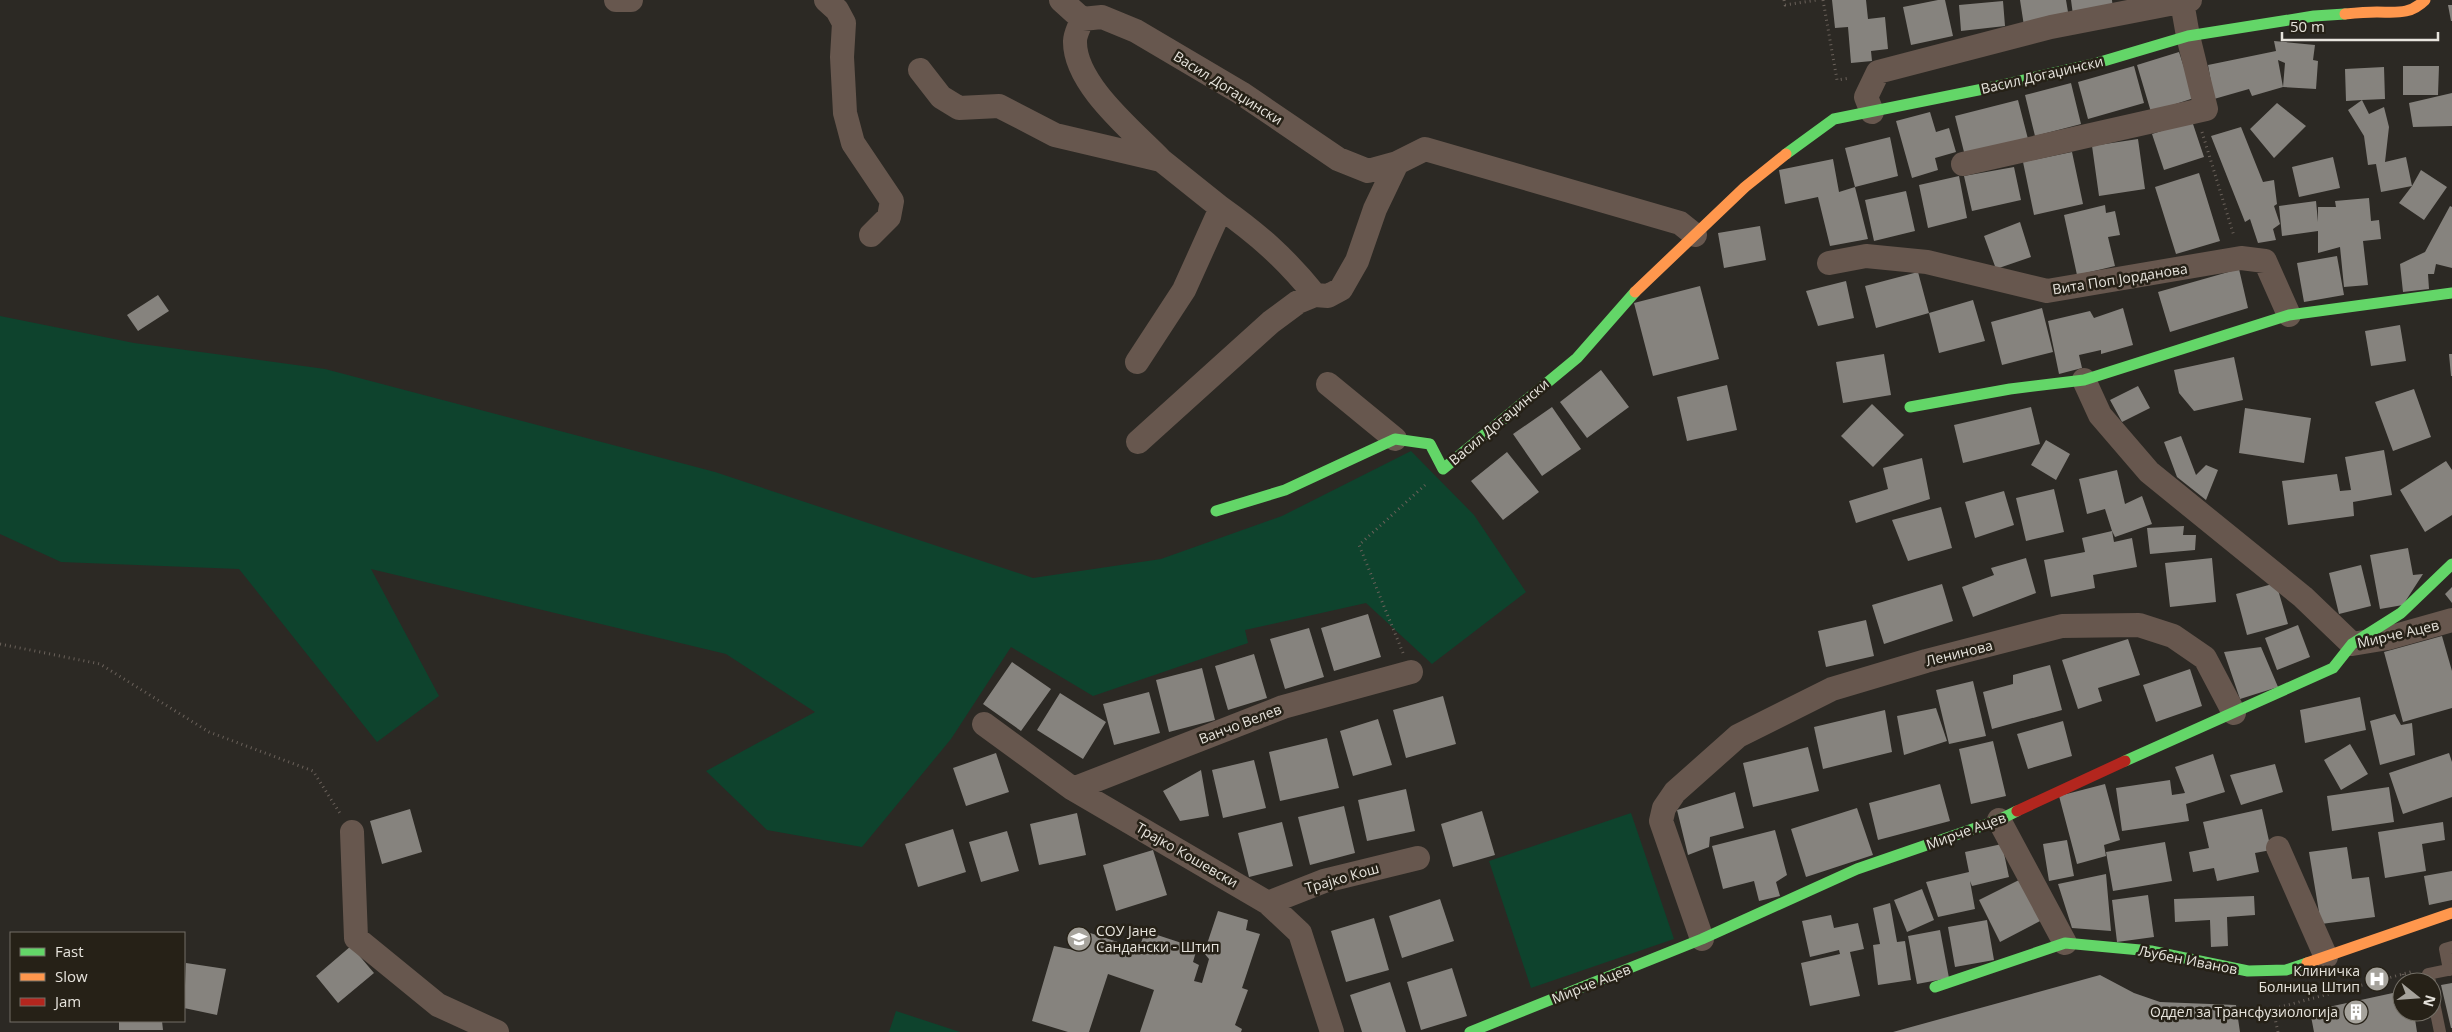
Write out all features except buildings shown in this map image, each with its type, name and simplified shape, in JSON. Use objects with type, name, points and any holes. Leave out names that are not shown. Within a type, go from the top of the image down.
[{"type":"street","points":[[616,0],[631,0]]},
{"type":"street","points":[[826,0],[837,10],[844,23],[842,57],[845,113],[853,143],[892,201],[889,217],[871,235]]},
{"type":"street","points":[[1061,0],[1082,19],[1075,40],[1079,64],[1092,86],[1161,160],[1221,208],[1258,234],[1294,269],[1315,295]]},
{"type":"street","name":"Васил Догаџински","points":[[1395,439],[1430,444],[1442,469],[1577,358],[1634,293],[1746,187],[1834,119],[2097,63],[2188,36],[2314,16],[2378,12],[2398,14],[2419,6],[2425,0]]},
{"type":"street","points":[[1872,112],[1866,96],[1878,72],[2051,27],[2186,1],[2188,36],[2206,109],[1963,164]]},
{"type":"street","name":"Васил Догаџински","points":[[1082,19],[1102,17],[1136,31],[1241,93],[1338,159],[1368,171],[1397,164],[1425,150],[1680,223],[1695,235]]},
{"type":"street","points":[[920,70],[941,97],[959,108],[999,106],[1055,135],[1161,160]]},
{"type":"street","points":[[1138,442],[1270,322],[1298,302],[1315,295],[1328,296],[1342,289],[1357,261],[1375,209],[1397,164]]},
{"type":"street","points":[[1137,362],[1184,290],[1221,208]]},
{"type":"street","name":"Вита Поп Јорданова","points":[[1830,263],[1866,256],[1927,262],[2046,291],[2241,258],[2265,261],[2289,315]]},
{"type":"street","points":[[1910,407],[2010,389],[2084,380],[2289,315],[2452,293]]},
{"type":"street","points":[[2084,380],[2100,415],[2149,472],[2303,597],[2352,644],[2401,613],[2452,564]]},
{"type":"street","points":[[1216,511],[1284,490],[1395,439],[1328,384]]},
{"type":"street","name":"Мирче Ацев","points":[[1470,1032],[1702,939],[1857,870],[1999,820],[2333,668],[2352,644],[2388,638],[2452,620]]},
{"type":"street","name":"Ленинова","points":[[1702,939],[1661,821],[1664,808],[1675,792],[1738,736],[1832,689],[1926,661],[2062,626],[2139,625],[2173,636],[2205,658],[2234,713]]},
{"type":"street","name":"Ванчо Велев","points":[[1073,789],[1283,707],[1411,672]]},
{"type":"street","name":"Трајко Кошевски","points":[[984,724],[1073,789],[1268,903],[1300,933],[1332,1032]]},
{"type":"street","points":[[1999,820],[2065,943]]},
{"type":"street","points":[[352,832],[356,938],[438,1005],[497,1032]]},
{"type":"street","points":[[2278,848],[2326,957]]},
{"type":"street","name":"Трајко Кош","points":[[1268,903],[1324,880],[1418,858]]},
{"type":"street","name":"Љубен Иванов","points":[[1936,987],[2065,943],[2151,951],[2248,971],[2286,970],[2452,913]]},
{"type":"lane","points":[[2437,972],[2451,969],[2445,949],[2452,947]]},
{"type":"path","points":[[1784,0],[1785,5],[1817,0]]},
{"type":"path","points":[[1823,0],[1837,80],[1878,72]]},
{"type":"path","points":[[2195,111],[2241,258]]},
{"type":"path","points":[[1411,672],[1359,545],[1442,469]]},
{"type":"path","points":[[0,644],[100,664],[209,732],[312,772],[352,832]]},
{"type":"path","points":[[2411,972],[2422,969]]},
{"type":"path","points":[[2278,1032],[2273,1009],[2392,977]]},
{"type":"green space","points":[[0,316],[134,343],[325,369],[715,472],[1033,578],[1161,559],[1282,516],[1411,451],[1474,515],[1526,592],[1432,664],[1366,603],[1245,630],[1248,643],[1093,696],[1011,647],[951,739],[862,847],[767,830],[706,771],[815,712],[726,654],[371,569],[439,696],[377,742],[239,569],[61,562],[0,534]]},
{"type":"green space","points":[[1631,813],[1674,939],[1531,988],[1489,861]]},
{"type":"green space","points":[[896,1011],[960,1032],[889,1032]]},
{"type":"traffic: fast","points":[[1786,154],[1834,119],[1993,87],[2097,63],[2188,36],[2314,16],[2345,14]]},
{"type":"traffic: fast","points":[[1216,511],[1285,490],[1395,439],[1430,444],[1443,469],[1577,358],[1635,292]]},
{"type":"traffic: fast","points":[[1910,407],[2010,389],[2084,380],[2289,315],[2452,293]]},
{"type":"traffic: fast","points":[[2125,761],[2333,668],[2352,644],[2401,613],[2452,564]]},
{"type":"traffic: fast","points":[[1470,1032],[1702,939],[1857,869],[1999,820],[2017,811]]},
{"type":"traffic: fast","points":[[1935,987],[2065,943],[2151,951],[2248,971],[2286,970],[2307,963]]},
{"type":"traffic: slow","points":[[2345,14],[2402,12],[2414,8],[2425,0]]},
{"type":"traffic: slow","points":[[1635,292],[1745,187],[1786,154]]},
{"type":"traffic: slow","points":[[2307,963],[2452,913]]},
{"type":"traffic: jam","points":[[2017,811],[2125,761]]},
{"type":"place","name":"СОУ Јане Сандански - Штип","points":[[1079,939]]},
{"type":"place","name":"Клиничка Болница Штип","points":[[2377,979]]},
{"type":"place","name":"Оддел за Трансфузиологија","points":[[2356,1012]]}]
